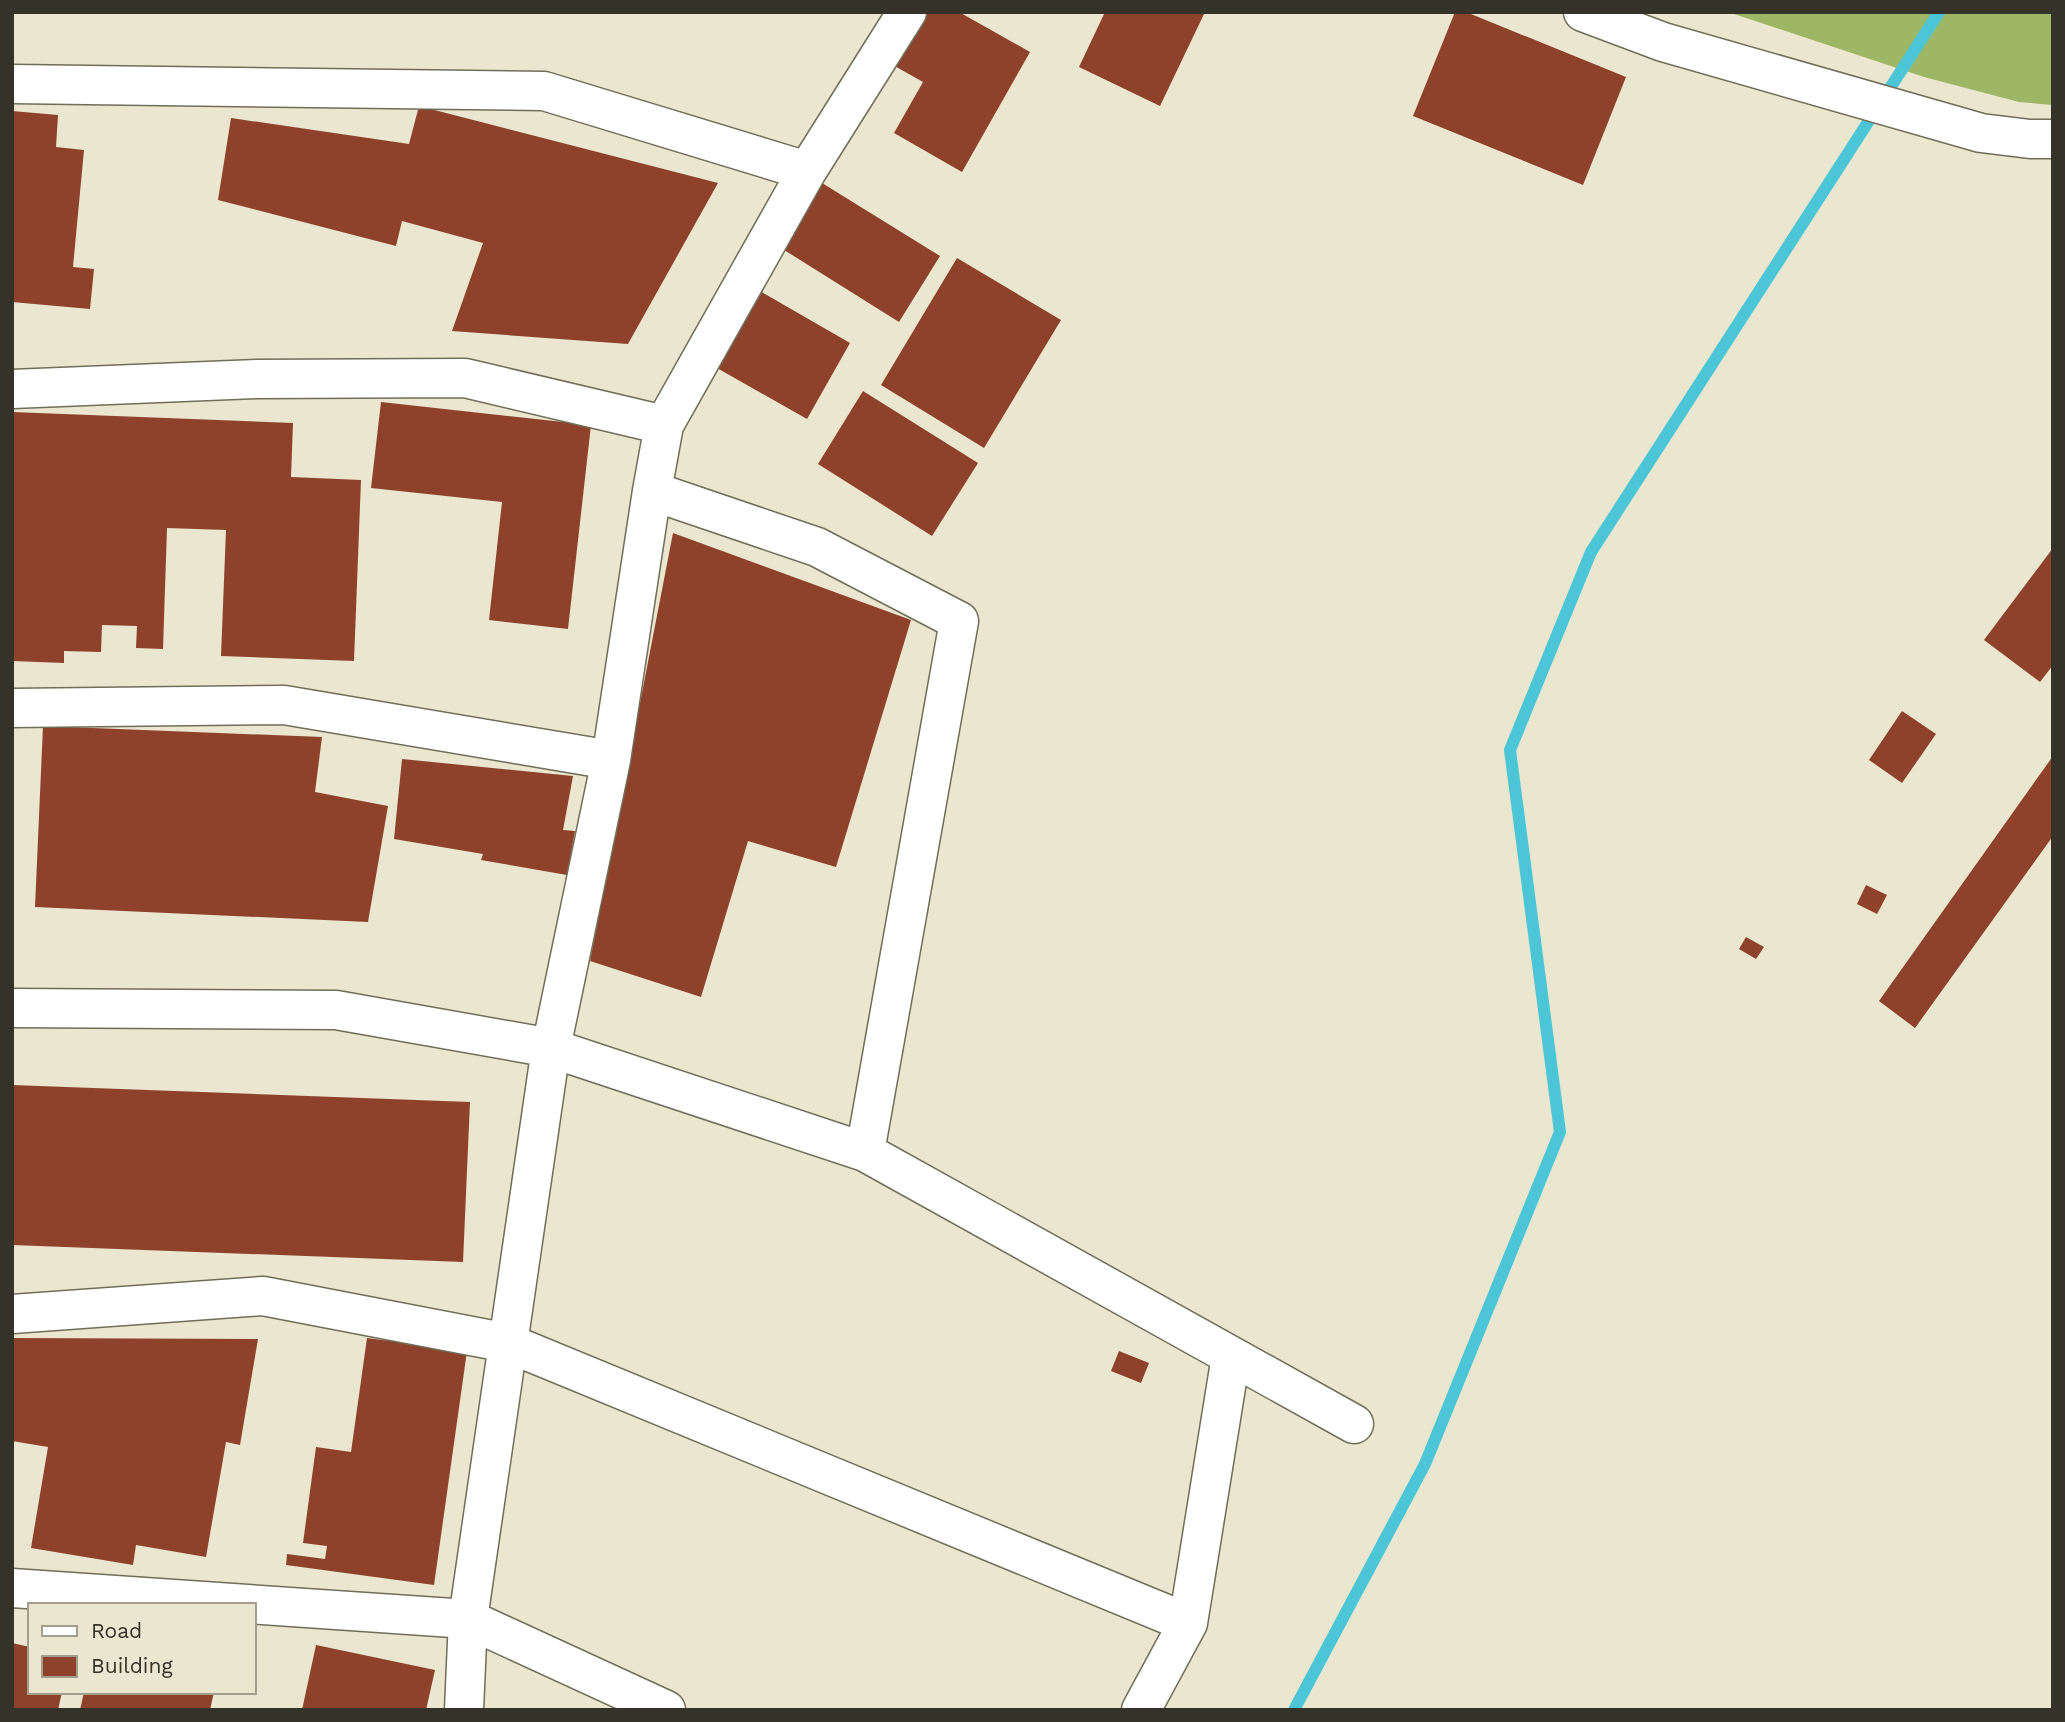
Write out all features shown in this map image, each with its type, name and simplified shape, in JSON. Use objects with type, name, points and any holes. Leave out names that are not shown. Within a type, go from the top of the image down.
[{"type":"street","points":[[464,1710],[468,1619],[551,1048],[611,760],[664,425],[807,171],[907,12]]},
{"type":"street","points":[[1583,12],[1662,42],[1982,133],[2053,139]]},
{"type":"street","points":[[12,84],[544,91],[807,171]]},
{"type":"street","points":[[12,389],[257,379],[465,378],[664,425]]},
{"type":"street","points":[[652,491],[817,547],[959,621],[865,1152]]},
{"type":"street","points":[[12,708],[284,705],[611,760]]},
{"type":"street","points":[[12,1008],[336,1010],[551,1048],[865,1152],[1354,1424]]},
{"type":"street","points":[[12,1314],[263,1296],[508,1343],[1188,1623]]},
{"type":"street","points":[[1141,1710],[1188,1623],[1231,1356]]},
{"type":"street","points":[[12,1588],[233,1603]]},
{"type":"street","points":[[256,1605],[468,1619],[666,1710]]},
{"type":"green space","points":[[1728,12],[2053,12],[2053,105],[2019,102],[1924,77]]},
{"type":"building","points":[[921,12],[959,12],[1030,52],[962,172],[894,133],[923,82],[891,64]]},
{"type":"building","points":[[1105,12],[1205,12],[1160,106],[1079,67]]},
{"type":"building","points":[[1455,12],[1466,12],[1626,77],[1583,185],[1413,116]]},
{"type":"building","points":[[419,106],[718,183],[628,344],[452,331],[483,243],[402,221],[396,246],[218,200],[231,118],[409,144]]},
{"type":"building","points":[[12,111],[58,115],[56,147],[84,150],[73,267],[94,269],[90,309],[12,302]]},
{"type":"building","points":[[822,183],[940,256],[899,322],[781,248]]},
{"type":"building","points":[[957,258],[1061,320],[984,448],[881,385]]},
{"type":"building","points":[[760,291],[850,343],[807,419],[717,368]]},
{"type":"building","points":[[863,391],[978,463],[932,536],[818,464]]},
{"type":"building","points":[[381,402],[591,425],[568,629],[489,620],[502,502],[371,488]]},
{"type":"building","points":[[12,412],[293,423],[291,477],[361,480],[354,661],[221,656],[226,530],[167,528],[163,649],[136,648],[137,626],[102,625],[101,652],[64,651],[64,663],[12,661]]},
{"type":"building","points":[[673,533],[911,620],[836,867],[748,841],[701,997],[590,961]]},
{"type":"building","points":[[2053,548],[2053,665],[2040,682],[1984,640]]},
{"type":"building","points":[[1902,711],[1936,734],[1902,783],[1869,760]]},
{"type":"building","points":[[43,726],[322,737],[315,792],[388,806],[368,922],[35,907]]},
{"type":"building","points":[[2053,756],[2053,836],[1915,1028],[1879,1001]]},
{"type":"building","points":[[402,759],[573,776],[563,830],[575,831],[567,875],[481,860],[483,854],[394,839]]},
{"type":"building","points":[[1866,885],[1887,895],[1877,914],[1857,904]]},
{"type":"building","points":[[1746,937],[1764,947],[1756,959],[1739,949]]},
{"type":"building","points":[[12,1085],[470,1102],[463,1262],[12,1245]]},
{"type":"building","points":[[12,1338],[258,1339],[240,1445],[226,1442],[206,1557],[136,1545],[133,1565],[31,1548],[48,1447],[12,1441]]},
{"type":"building","points":[[367,1338],[467,1351],[434,1585],[286,1565],[287,1554],[325,1559],[327,1546],[303,1543],[316,1447],[351,1452]]},
{"type":"building","points":[[1119,1351],[1149,1363],[1141,1383],[1111,1371]]},
{"type":"building","points":[[12,1643],[28,1647],[28,1694],[62,1694],[58,1710],[12,1710]]},
{"type":"building","points":[[316,1645],[435,1670],[426,1710],[302,1710]]},
{"type":"building","points":[[84,1694],[214,1694],[210,1710],[80,1710]]},
{"type":"waterway","points":[[1294,1710],[1425,1464],[1560,1132],[1510,750],[1591,552],[1939,12]]}]
